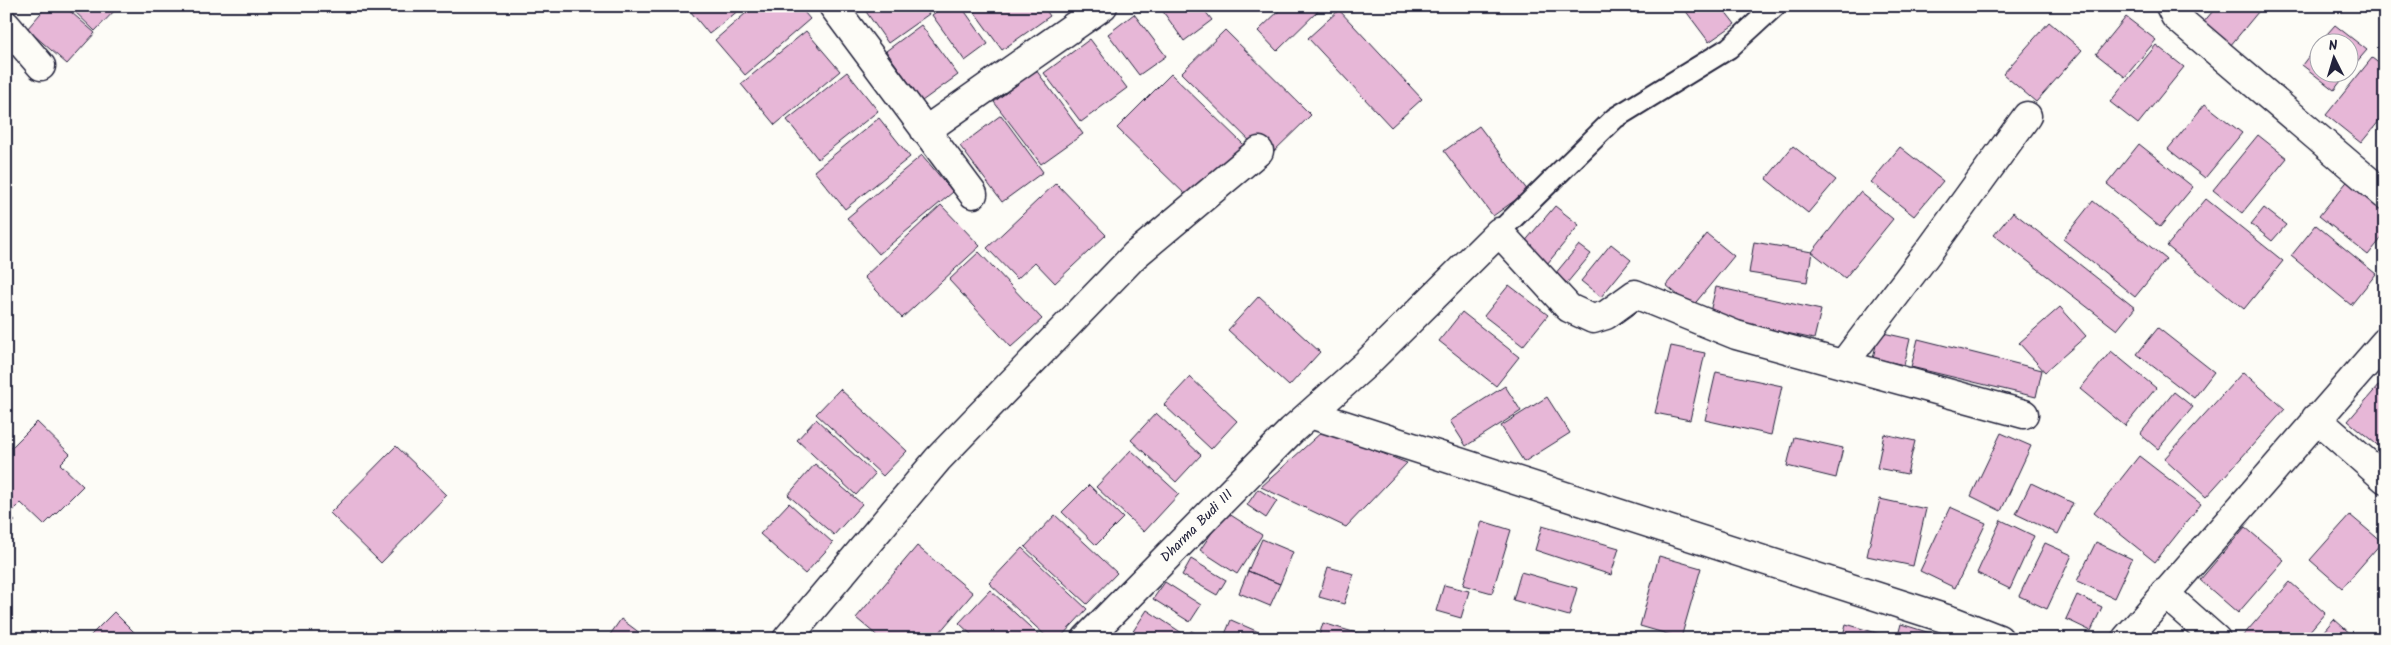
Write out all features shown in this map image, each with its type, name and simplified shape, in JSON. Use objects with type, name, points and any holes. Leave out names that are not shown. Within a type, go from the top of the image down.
[{"type":"street","points":[[833,6],[973,194]]},
{"type":"street","points":[[925,131],[1103,6]]},
{"type":"street","points":[[2170,6],[2175,16],[2385,195]]},
{"type":"street","points":[[6,25],[41,66]]},
{"type":"street","points":[[1844,363],[1935,244],[2027,116]]},
{"type":"street","points":[[787,639],[938,459],[1135,255],[1259,151]]},
{"type":"street","points":[[1499,232],[1569,308],[1593,319],[1606,315],[1635,294],[1736,334],[2024,414]]},
{"type":"street","name":"Dharma Budi III","points":[[1086,639],[1292,430],[1366,364],[1499,232]]},
{"type":"street","points":[[2126,639],[2316,418],[2385,342]]},
{"type":"street","points":[[1310,414],[1934,615],[1999,639]]},
{"type":"street","points":[[2316,418],[2385,479]]},
{"type":"street","points":[[2164,593],[2216,639]]},
{"type":"lane","points":[[1499,232],[1615,118],[1729,48],[1775,6]]},
{"type":"building","points":[[47,6],[64,6],[95,33],[67,64],[27,29]]},
{"type":"building","points":[[69,6],[119,6],[95,31]]},
{"type":"building","points":[[686,6],[744,6],[709,34]]},
{"type":"building","points":[[754,6],[799,6],[810,19],[745,75],[715,40]]},
{"type":"building","points":[[862,6],[924,6],[929,14],[888,43]]},
{"type":"building","points":[[944,6],[961,6],[988,44],[965,61],[932,15]]},
{"type":"building","points":[[970,6],[1043,6],[1050,16],[1002,50]]},
{"type":"building","points":[[1159,6],[1201,6],[1212,20],[1184,41]]},
{"type":"building","points":[[1284,6],[1323,6],[1277,51],[1258,31]]},
{"type":"building","points":[[1682,6],[1721,6],[1735,24],[1709,42]]},
{"type":"building","points":[[2217,6],[2263,6],[2230,46],[2203,23]]},
{"type":"building","points":[[1339,10],[1422,99],[1391,127],[1308,38]]},
{"type":"building","points":[[1134,14],[1166,56],[1139,75],[1108,34]]},
{"type":"building","points":[[2126,17],[2156,40],[2125,77],[2096,54]]},
{"type":"building","points":[[2049,22],[2082,50],[2036,102],[2003,74]]},
{"type":"building","points":[[921,25],[958,75],[922,101],[886,51]]},
{"type":"building","points":[[2335,25],[2344,32],[2329,32]]},
{"type":"building","points":[[1225,30],[1311,115],[1267,158],[1181,73]]},
{"type":"building","points":[[806,31],[840,71],[775,125],[741,84]]},
{"type":"building","points":[[1090,39],[1127,88],[1081,122],[1044,73]]},
{"type":"building","points":[[2358,43],[2367,50],[2358,60]]},
{"type":"building","points":[[2156,45],[2184,67],[2138,124],[2110,102]]},
{"type":"building","points":[[2308,57],[2308,70],[2302,65]]},
{"type":"building","points":[[2372,58],[2385,68],[2385,114],[2361,143],[2326,115],[2353,82],[2358,82],[2358,75]]},
{"type":"building","points":[[1036,70],[1083,134],[1041,164],[994,102]]},
{"type":"building","points":[[847,72],[878,111],[818,159],[787,120]]},
{"type":"building","points":[[1171,74],[1244,145],[1191,200],[1117,128]]},
{"type":"building","points":[[2324,82],[2340,82],[2334,90]]},
{"type":"building","points":[[2205,104],[2242,133],[2205,178],[2168,149]]},
{"type":"building","points":[[1001,115],[1043,172],[1002,202],[960,146]]},
{"type":"building","points":[[879,118],[910,157],[845,209],[814,171]]},
{"type":"building","points":[[1479,126],[1528,191],[1493,216],[1444,151]]},
{"type":"building","points":[[2258,135],[2287,158],[2242,213],[2213,190]]},
{"type":"building","points":[[2139,144],[2193,187],[2160,227],[2107,184]]},
{"type":"building","points":[[1793,146],[1836,180],[1808,213],[1766,179]]},
{"type":"building","points":[[1900,147],[1943,181],[1914,216],[1871,182]]},
{"type":"building","points":[[922,155],[953,192],[879,254],[847,218]]},
{"type":"building","points":[[2350,178],[2385,206],[2385,234],[2368,255],[2319,216]]},
{"type":"building","points":[[1056,183],[1106,235],[1055,283],[1035,262],[1017,279],[987,248]]},
{"type":"building","points":[[1860,192],[1893,219],[1845,278],[1812,252]]},
{"type":"building","points":[[2206,199],[2283,261],[2244,309],[2167,246]]},
{"type":"building","points":[[2093,201],[2166,259],[2135,297],[2063,239]]},
{"type":"building","points":[[941,205],[980,246],[902,318],[864,277]]},
{"type":"building","points":[[1555,206],[1579,225],[1547,264],[1523,244]]},
{"type":"building","points":[[2264,208],[2286,225],[2272,241],[2251,224]]},
{"type":"building","points":[[2013,212],[2135,308],[2117,330],[1994,235]]},
{"type":"building","points":[[2316,225],[2376,274],[2351,305],[2291,256]]},
{"type":"building","points":[[1707,234],[1734,256],[1692,307],[1666,285]]},
{"type":"building","points":[[1754,242],[1812,252],[1807,282],[1749,273]]},
{"type":"building","points":[[1611,244],[1631,260],[1601,297],[1581,281]]},
{"type":"building","points":[[1579,245],[1591,254],[1567,283],[1555,274]]},
{"type":"building","points":[[979,252],[1042,319],[1011,347],[949,280]]},
{"type":"building","points":[[1509,285],[1548,315],[1523,346],[1484,316]]},
{"type":"building","points":[[1716,287],[1821,310],[1814,339],[1709,316]]},
{"type":"building","points":[[1259,296],[1320,352],[1289,386],[1228,330]]},
{"type":"building","points":[[2060,307],[2086,336],[2045,372],[2019,343]]},
{"type":"building","points":[[1462,312],[1519,357],[1496,386],[1439,341]]},
{"type":"building","points":[[2158,328],[2214,372],[2194,398],[2137,354]]},
{"type":"building","points":[[1879,332],[1910,339],[1904,365],[1873,358]]},
{"type":"building","points":[[1918,339],[2042,370],[2036,397],[1911,367]]},
{"type":"building","points":[[1671,346],[1705,353],[1690,420],[1655,413]]},
{"type":"building","points":[[2111,351],[2156,388],[2125,426],[2080,389]]},
{"type":"building","points":[[1716,372],[1782,386],[1771,435],[1705,420]]},
{"type":"building","points":[[2243,372],[2285,409],[2206,497],[2164,459]]},
{"type":"building","points":[[1190,377],[1237,421],[1211,449],[1164,405]]},
{"type":"building","points":[[2385,378],[2385,443],[2381,448],[2348,421]]},
{"type":"building","points":[[1505,386],[1521,411],[1466,446],[1450,421]]},
{"type":"building","points":[[840,389],[907,451],[883,476],[816,414]]},
{"type":"building","points":[[2174,392],[2193,407],[2158,449],[2140,434]]},
{"type":"building","points":[[1547,397],[1570,433],[1524,462],[1501,426]]},
{"type":"building","points":[[1156,413],[1201,455],[1176,482],[1131,440]]},
{"type":"building","points":[[816,419],[875,474],[856,495],[797,440]]},
{"type":"building","points":[[37,422],[70,454],[60,464],[83,486],[44,525],[21,503],[9,515],[15,521],[6,530],[6,453]]},
{"type":"building","points":[[1324,430],[1407,463],[1346,527],[1261,487]]},
{"type":"building","points":[[2001,433],[2031,446],[2001,511],[1971,496]]},
{"type":"building","points":[[1884,434],[1915,441],[1907,474],[1877,468]]},
{"type":"building","points":[[1794,437],[1843,448],[1836,478],[1787,466]]},
{"type":"building","points":[[396,446],[447,495],[381,563],[330,513]]},
{"type":"building","points":[[1131,450],[1179,494],[1144,532],[1096,487]]},
{"type":"building","points":[[2139,456],[2201,504],[2155,562],[2094,513]]},
{"type":"building","points":[[815,464],[862,504],[834,535],[788,495]]},
{"type":"building","points":[[2031,483],[2073,503],[2058,534],[2016,514]]},
{"type":"building","points":[[1089,485],[1123,518],[1096,545],[1062,512]]},
{"type":"building","points":[[1258,489],[1277,501],[1266,518],[1247,505]]},
{"type":"building","points":[[1880,499],[1926,509],[1913,566],[1867,556]]},
{"type":"building","points":[[789,503],[833,543],[805,574],[760,534]]},
{"type":"building","points":[[1950,507],[1986,523],[1955,588],[1920,571]]},
{"type":"building","points":[[1226,512],[1262,535],[1237,574],[1200,550]]},
{"type":"building","points":[[1055,515],[1117,573],[1087,604],[1025,547]]},
{"type":"building","points":[[2350,515],[2382,542],[2342,588],[2310,560]]},
{"type":"building","points":[[2001,520],[2034,536],[2010,589],[1977,573]]},
{"type":"building","points":[[1482,521],[1511,530],[1492,593],[1463,585]]},
{"type":"building","points":[[1542,526],[1619,548],[1611,575],[1535,550]]},
{"type":"building","points":[[2245,527],[2284,560],[2238,613],[2200,580]]},
{"type":"building","points":[[1262,539],[1293,552],[1280,584],[1248,571]]},
{"type":"building","points":[[2096,542],[2132,559],[2114,598],[2077,581]]},
{"type":"building","points":[[2045,543],[2072,555],[2047,609],[2019,596]]},
{"type":"building","points":[[917,546],[973,593],[934,639],[881,639],[856,618]]},
{"type":"building","points":[[1022,548],[1087,609],[1059,639],[1049,639],[989,583]]},
{"type":"building","points":[[1659,556],[1701,568],[1681,638],[1640,626]]},
{"type":"building","points":[[1191,559],[1226,580],[1217,595],[1182,575]]},
{"type":"building","points":[[1328,567],[1354,574],[1344,604],[1319,597]]},
{"type":"building","points":[[1248,571],[1280,584],[1270,606],[1239,593]]},
{"type":"building","points":[[1521,572],[1577,588],[1569,616],[1513,600]]},
{"type":"building","points":[[1165,582],[1201,605],[1190,622],[1153,599]]},
{"type":"building","points":[[2290,582],[2325,613],[2303,639],[2240,639]]},
{"type":"building","points":[[1444,585],[1469,591],[1461,618],[1436,611]]},
{"type":"building","points":[[990,590],[1043,639],[976,639],[959,623]]},
{"type":"building","points":[[2077,595],[2102,607],[2091,631],[2066,619]]},
{"type":"building","points":[[1147,610],[1182,633],[1179,639],[1135,639],[1130,636]]},
{"type":"building","points":[[114,612],[141,639],[87,639]]},
{"type":"building","points":[[621,619],[648,639],[607,639]]},
{"type":"building","points":[[2334,619],[2353,636],[2350,639],[2317,639]]},
{"type":"building","points":[[1231,620],[1270,637],[1269,639],[1223,639]]},
{"type":"building","points":[[1323,623],[1363,635],[1362,639],[1318,639]]},
{"type":"building","points":[[1846,624],[1880,634],[1879,639],[1842,639]]},
{"type":"building","points":[[1901,624],[1943,637],[1942,639],[1897,639]]},
{"type":"building","points":[[1191,631],[1209,639],[1188,639]]}]
